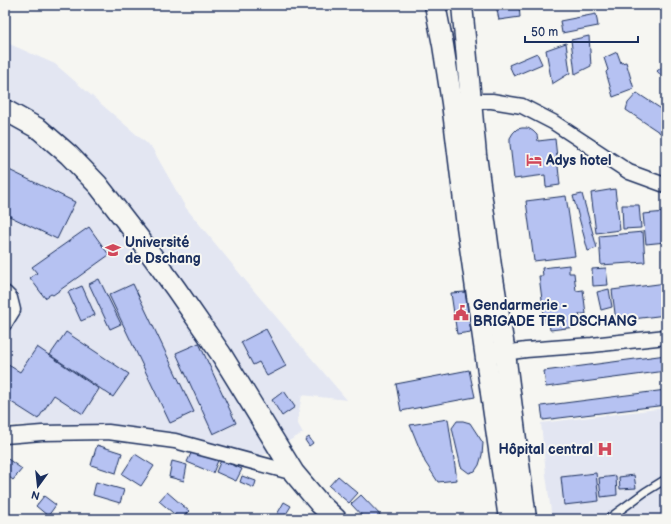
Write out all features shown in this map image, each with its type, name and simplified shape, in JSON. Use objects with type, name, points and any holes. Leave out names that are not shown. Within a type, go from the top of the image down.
[{"type":"street","points":[[435,5],[443,45],[476,155],[491,266],[505,353],[526,519]]},
{"type":"street","points":[[462,5],[461,102],[468,234],[509,519]]},
{"type":"street","points":[[461,102],[492,101],[522,106],[553,122],[629,172],[666,185]]},
{"type":"street","points":[[5,110],[39,129],[69,155],[98,185],[176,288],[221,354],[294,473],[320,504],[336,519]]},
{"type":"street","points":[[5,292],[10,298],[13,310],[5,323]]},
{"type":"street","points":[[486,355],[666,337]]},
{"type":"street","points":[[5,436],[42,433],[108,432],[174,441],[294,473]]},
{"type":"lane","points":[[608,519],[645,492],[666,479]]},
{"type":"shaded area","name":"Université de Dschang","points":[[5,42],[55,64],[152,148],[186,208],[347,400],[302,395],[297,422],[303,433],[260,457],[168,433],[104,425],[5,425]]},
{"type":"shaded area","name":"Hôpital central","points":[[666,408],[666,519],[552,519],[541,423]]},
{"type":"building","points":[[496,5],[519,5],[520,17],[499,20]]},
{"type":"building","points":[[596,14],[598,26],[562,33],[560,21]]},
{"type":"building","points":[[589,36],[591,66],[575,74],[571,40]]},
{"type":"building","points":[[566,43],[570,73],[552,84],[546,50]]},
{"type":"building","points":[[617,52],[621,63],[626,62],[634,89],[613,97],[604,58]]},
{"type":"building","points":[[537,53],[542,64],[514,76],[509,65]]},
{"type":"building","points":[[666,64],[666,81],[657,71]]},
{"type":"building","points":[[637,93],[666,112],[666,128],[662,134],[626,110],[628,103]]},
{"type":"building","name":"Adys hotel","points":[[528,128],[533,131],[537,135],[538,141],[555,139],[560,185],[546,187],[545,175],[514,179],[510,138],[517,129]]},
{"type":"building","points":[[5,168],[75,202],[57,239],[5,214]]},
{"type":"building","points":[[615,189],[620,230],[596,233],[591,193]]},
{"type":"building","points":[[582,194],[597,248],[588,251],[573,196]]},
{"type":"building","points":[[566,196],[575,256],[534,261],[526,201]]},
{"type":"building","points":[[622,205],[639,205],[641,228],[623,229]]},
{"type":"building","points":[[666,212],[666,242],[646,244],[643,214]]},
{"type":"building","points":[[89,227],[109,255],[53,295],[51,294],[45,298],[30,278],[37,273],[32,267]]},
{"type":"building","points":[[643,232],[645,262],[601,265],[599,236]]},
{"type":"building","points":[[569,265],[569,273],[574,273],[576,291],[583,290],[586,314],[579,314],[580,318],[575,319],[576,327],[550,330],[549,323],[545,323],[539,276],[543,276],[542,268]]},
{"type":"building","points":[[606,268],[608,285],[593,286],[592,269]]},
{"type":"building","points":[[99,279],[121,324],[110,329],[89,284]]},
{"type":"building","points":[[666,283],[666,315],[616,321],[612,290]]},
{"type":"building","points":[[133,284],[194,412],[170,423],[109,295]]},
{"type":"building","points":[[82,286],[95,315],[81,321],[68,292]]},
{"type":"building","points":[[609,289],[612,307],[601,310],[597,292]]},
{"type":"building","name":"Gendarmerie - BRIGADE TER DSCHANG","points":[[465,292],[471,332],[457,334],[451,293]]},
{"type":"building","points":[[266,329],[286,366],[267,376],[259,362],[253,365],[241,342]]},
{"type":"building","points":[[66,332],[129,374],[113,397],[50,355]]},
{"type":"building","points":[[199,343],[236,423],[213,434],[176,353]]},
{"type":"building","points":[[37,347],[99,389],[83,414],[54,395],[38,419],[5,398],[5,363],[20,372]]},
{"type":"building","points":[[666,355],[666,371],[546,387],[544,371]]},
{"type":"building","points":[[469,370],[475,397],[401,411],[396,384]]},
{"type":"building","points":[[666,390],[666,405],[543,420],[541,406]]},
{"type":"building","points":[[284,391],[295,407],[282,416],[272,400]]},
{"type":"building","points":[[448,419],[457,480],[438,482],[425,462],[410,425]]},
{"type":"building","points":[[457,421],[470,423],[483,443],[479,465],[475,471],[469,473],[461,467],[452,428]]},
{"type":"building","points":[[309,437],[313,443],[309,446],[305,440]]},
{"type":"building","points":[[97,445],[122,453],[116,473],[91,465]]},
{"type":"building","points":[[194,447],[219,458],[213,473],[187,462]]},
{"type":"building","points":[[135,454],[154,466],[141,486],[122,474]]},
{"type":"building","points":[[5,457],[22,469],[13,480],[5,474]]},
{"type":"building","points":[[221,460],[242,469],[236,481],[216,472]]},
{"type":"building","points":[[172,461],[187,465],[184,481],[169,477]]},
{"type":"building","points":[[596,473],[599,501],[564,505],[561,477]]},
{"type":"building","points":[[634,475],[636,488],[620,489],[619,477]]},
{"type":"building","points":[[242,476],[256,481],[254,488],[240,482]]},
{"type":"building","points":[[338,476],[358,493],[349,503],[329,486]]},
{"type":"building","points":[[616,476],[617,495],[601,497],[599,478]]},
{"type":"building","points":[[96,482],[124,490],[120,503],[93,495]]},
{"type":"building","points":[[167,492],[189,511],[181,519],[159,501]]},
{"type":"building","points":[[361,495],[384,519],[365,519],[351,504]]},
{"type":"building","points":[[44,496],[56,505],[48,516],[36,506]]},
{"type":"building","points":[[284,502],[291,506],[283,519],[277,519],[275,518]]},
{"type":"place","name":"Adys hotel","points":[[534,160]]},
{"type":"place","name":"Université de Dschang","points":[[113,250]]},
{"type":"place","name":"Gendarmerie - BRIGADE TER DSCHANG","points":[[461,313]]},
{"type":"place","name":"Hôpital central","points":[[605,449]]}]
